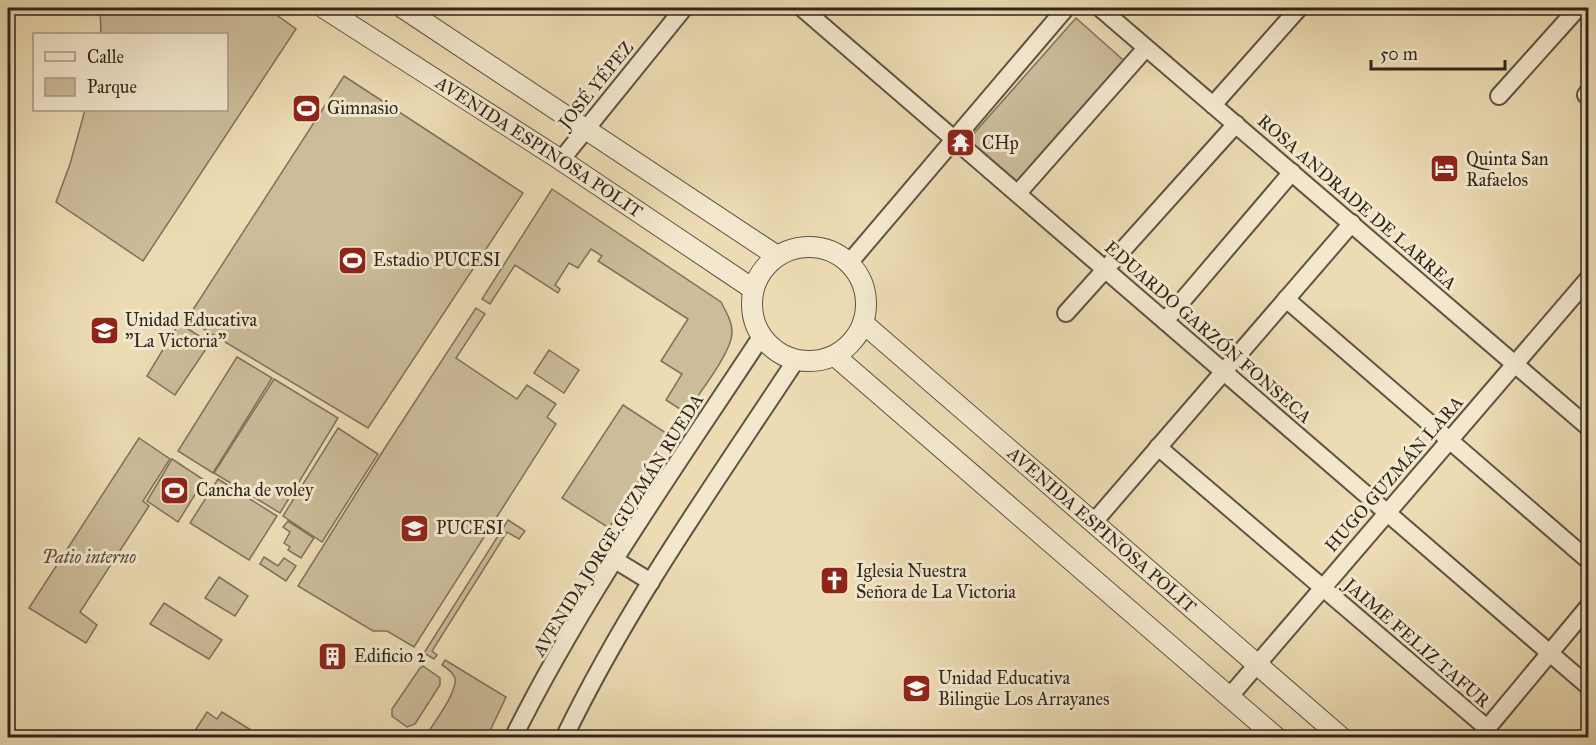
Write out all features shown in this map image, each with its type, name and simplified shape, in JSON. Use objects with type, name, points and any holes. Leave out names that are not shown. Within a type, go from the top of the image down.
[{"type":"street","name":"AVENIDA ESPINOSA POLIT","points":[[324,8],[561,160],[753,289]]},
{"type":"street","points":[[403,8],[777,256]]},
{"type":"street","name":"JOSÉ YÉPEZ","points":[[561,160],[684,8]]},
{"type":"street","name":"EDUARDO GARZÓN FONSECA","points":[[802,8],[1588,686]]},
{"type":"street","points":[[849,263],[1066,8]]},
{"type":"street","name":"ROSA ANDRADE DE LARREA","points":[[1100,8],[1588,428]]},
{"type":"street","points":[[1213,105],[1299,8]]},
{"type":"street","points":[[1499,96],[1578,8]]},
{"type":"street","points":[[1018,194],[1146,48]]},
{"type":"street","points":[[1066,313],[1236,124]]},
{"type":"street","points":[[1165,321],[1292,172]]},
{"type":"street","points":[[1093,523],[1352,223]]},
{"type":"street","points":[[810,247],[827,250],[849,263],[864,287],[866,305],[863,323],[857,336],[847,347],[835,356],[809,362],[782,355],[762,337],[754,321],[751,305],[753,289],[758,276],[777,256],[793,249],[810,247]]},
{"type":"street","name":"HUGO GUZMÁN LARA","points":[[1230,696],[1588,279]]},
{"type":"street","points":[[1286,299],[1588,560]]},
{"type":"street","name":"AVENIDA ESPINOSA POLIT","points":[[863,323],[1342,738]]},
{"type":"street","name":"AVENIDA JORGE GUZMÁN RUEDA","points":[[513,738],[573,626],[762,337]]},
{"type":"street","points":[[835,356],[1277,738]]},
{"type":"street","points":[[564,738],[580,704],[651,582],[796,360]]},
{"type":"street","name":"JAIME FELIZ TAFUR","points":[[1158,447],[1323,588],[1483,733]]},
{"type":"street","points":[[615,561],[651,582]]},
{"type":"street","points":[[1483,733],[1588,607]]},
{"type":"green space","points":[[100,8],[267,8],[296,29],[143,261],[56,202],[70,164],[85,111],[228,111],[228,33],[101,33]]},
{"type":"green space","points":[[1076,18],[1130,66],[1023,188],[968,140]]},
{"type":"green space","name":"Estadio PUCESI","points":[[344,76],[523,193],[368,428],[187,319]]},
{"type":"green space","points":[[552,189],[721,302],[731,324],[731,340],[721,361],[686,413],[666,400],[682,374],[661,361],[688,319],[598,261],[602,256],[591,249],[578,268],[569,263],[555,285],[560,289],[558,293],[515,265],[490,304],[482,299]]},
{"type":"green space","points":[[476,308],[485,314],[456,358],[517,399],[527,385],[556,404],[547,417],[556,424],[414,647],[387,631],[373,631],[298,586]]},
{"type":"green space","points":[[179,323],[210,343],[175,395],[147,376]]},
{"type":"green space","points":[[549,350],[579,370],[564,393],[534,373]]},
{"type":"green space","points":[[237,357],[272,378],[213,473],[178,451]]},
{"type":"green space","points":[[274,379],[338,418],[280,513],[214,473]]},
{"type":"green space","points":[[623,405],[669,435],[609,528],[562,498]]},
{"type":"green space","points":[[338,428],[378,454],[322,542],[283,516]]},
{"type":"green space","name":"Patio interno","points":[[139,438],[170,459],[143,501],[149,506],[80,612],[97,625],[86,643],[29,608]]},
{"type":"green space","name":"Cancha de voley","points":[[172,459],[204,480],[178,522],[147,501]]},
{"type":"green space","points":[[218,479],[277,516],[249,560],[190,523]]},
{"type":"green space","points":[[508,520],[525,531],[519,539],[507,532],[432,651],[437,655],[434,659],[424,653]]},
{"type":"green space","points":[[288,521],[314,538],[301,558],[288,550],[290,547],[284,543],[290,532],[283,527]]},
{"type":"green space","points":[[264,557],[278,566],[284,558],[296,566],[286,581],[260,564]]},
{"type":"green space","points":[[219,577],[248,596],[235,616],[205,598]]},
{"type":"green space","points":[[164,603],[222,640],[209,659],[150,624]]},
{"type":"green space","points":[[445,660],[506,697],[487,737],[425,737],[449,699],[455,684],[453,674],[442,665]]},
{"type":"green space","points":[[423,666],[440,678],[440,685],[415,724],[407,727],[392,716],[392,709]]},
{"type":"green space","points":[[207,712],[217,719],[222,712],[262,737],[191,737]]},
{"type":"place","name":"Gimnasio","points":[[306,108]]},
{"type":"place","name":"CHp","points":[[961,143]]},
{"type":"place","name":"Quinta San Rafaelos","points":[[1445,169]]},
{"type":"place","name":"Estadio PUCESI","points":[[352,260]]},
{"type":"place","name":"Unidad Educativa \"La Victoria\"","points":[[104,330]]},
{"type":"place","name":"Cancha de voley","points":[[175,490]]},
{"type":"place","name":"PUCESI","points":[[415,528]]},
{"type":"place","name":"Iglesia Nuestra Señora de La Victoria","points":[[835,581]]},
{"type":"place","name":"Edificio 2","points":[[333,656]]},
{"type":"place","name":"Unidad Educativa Bilingüe Los Arrayanes","points":[[917,688]]}]
